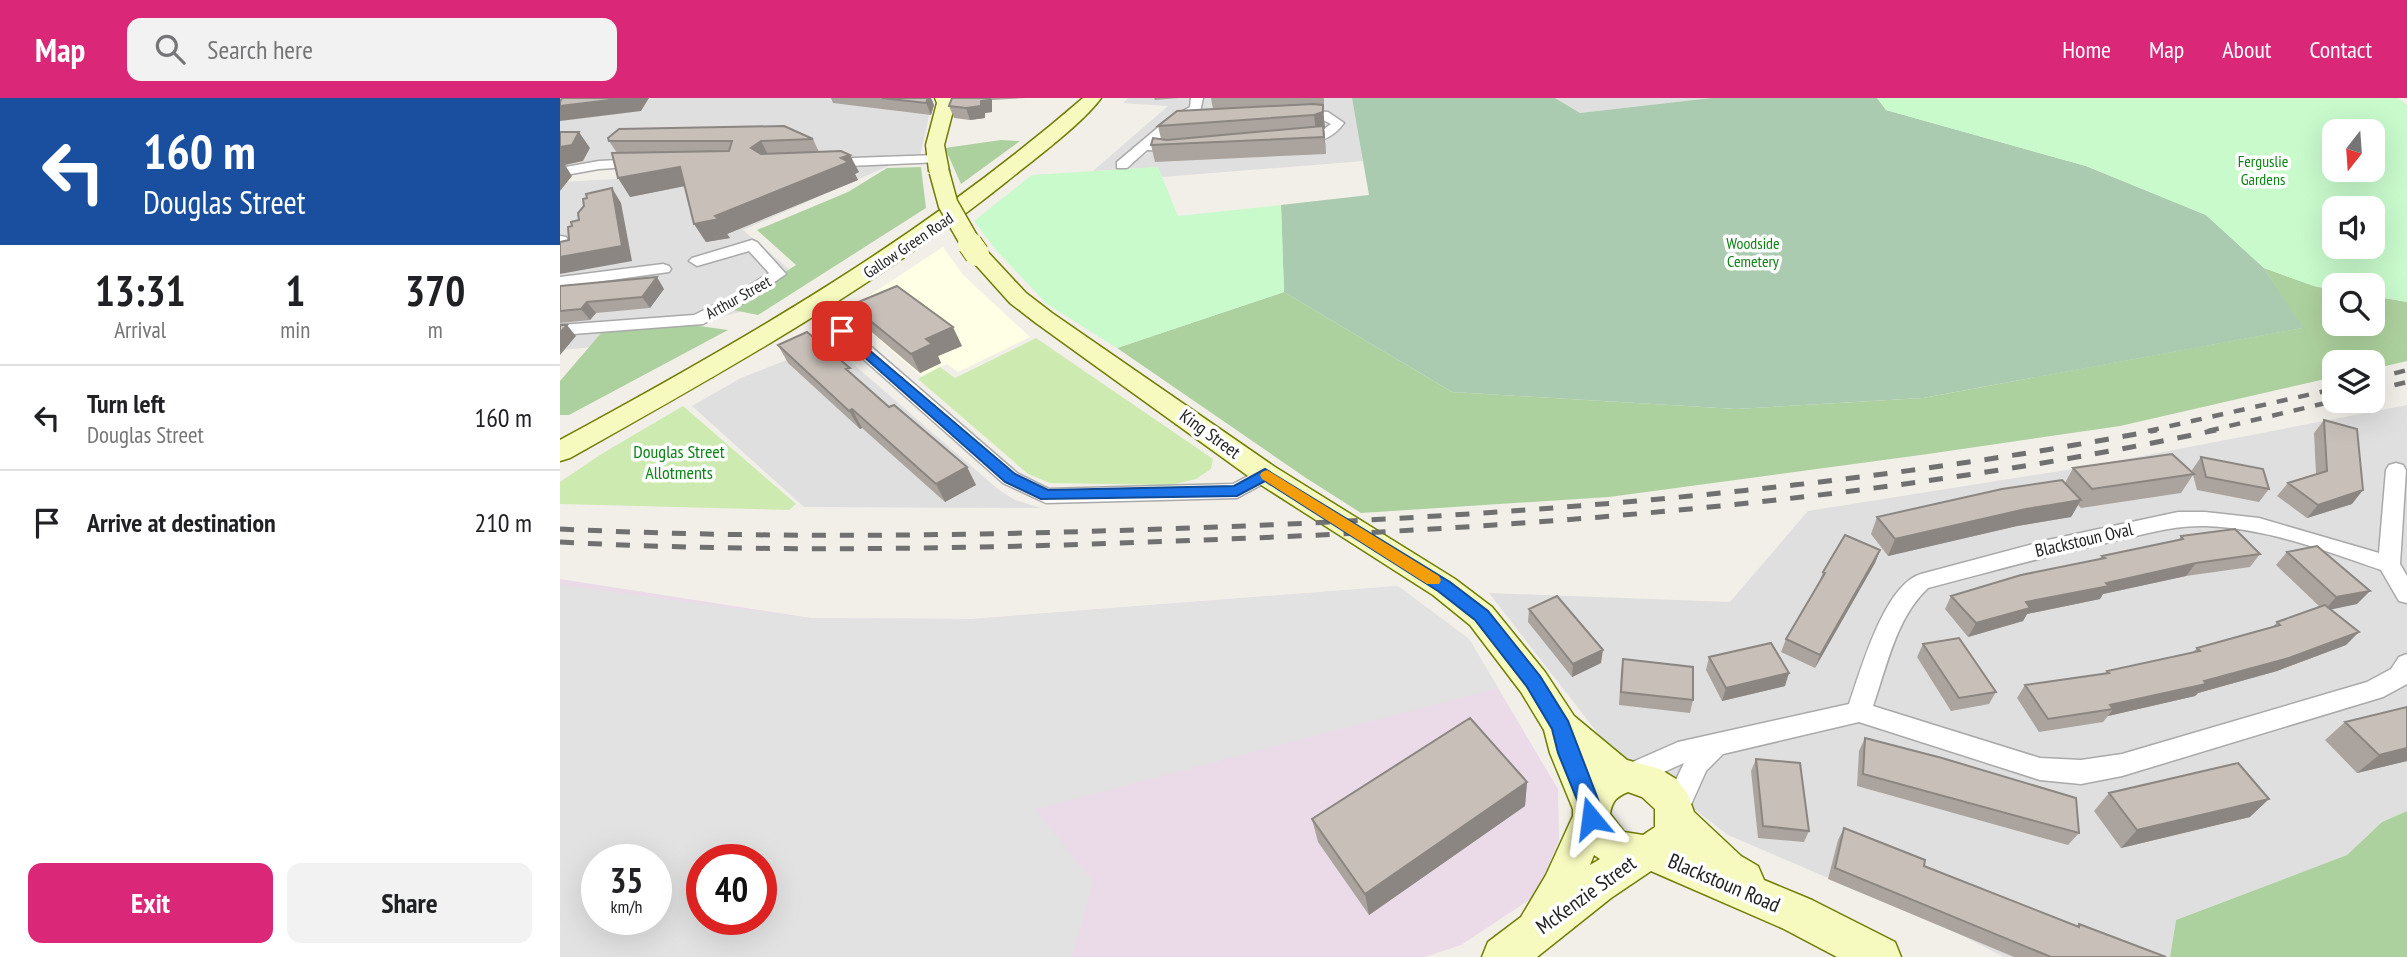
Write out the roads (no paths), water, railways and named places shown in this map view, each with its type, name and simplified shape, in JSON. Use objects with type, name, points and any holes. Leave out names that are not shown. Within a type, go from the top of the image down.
[{"type":"street","points":[[934,99],[943,98]]},
{"type":"street","name":"King Street","points":[[943,98],[946,103],[935,145],[942,192],[961,231],[977,254],[1018,298],[1044,318],[1265,474],[1444,587],[1482,616],[1533,682],[1561,727],[1591,813]]},
{"type":"street","name":"Gallow Green Road","points":[[560,432],[743,332],[879,250],[991,173],[1080,98]]},
{"type":"street","name":"Gallow Green Road","points":[[560,452],[797,317],[910,246],[985,191],[1093,98]]},
{"type":"street","points":[[1122,165],[1172,122],[1196,109],[1197,98]]},
{"type":"street","points":[[1279,141],[1319,138],[1332,133],[1338,123],[1330,116],[1315,113],[1287,115]]},
{"type":"street","points":[[1187,116],[1208,120]]},
{"type":"street","points":[[1144,146],[1171,150],[1198,148]]},
{"type":"street","points":[[560,172],[599,165],[658,163]]},
{"type":"street","points":[[812,163],[937,165]]},
{"type":"street","name":"Arthur Street","points":[[560,330],[697,320],[741,298],[778,274],[752,245],[697,261]]},
{"type":"street","points":[[560,282],[663,269]]},
{"type":"street","points":[[834,323],[1010,478],[1046,496],[1237,491],[1265,474]]},
{"type":"street","points":[[2396,470],[2389,564],[2407,595]]},
{"type":"street","name":"Blackstoun Oval","points":[[1859,712],[1899,607],[1910,590],[1922,582],[2048,548],[2178,519],[2196,518],[2242,521],[2301,534],[2389,564]]},
{"type":"street","points":[[1716,744],[1697,763],[1667,842],[1647,853],[1629,853],[1605,841],[1596,831],[1591,813],[1600,788],[1624,777],[1678,753],[1716,744],[1859,712],[2040,769],[2081,772],[2122,765],[2374,690],[2400,676],[2407,664]]},
{"type":"street","name":"King Street","points":[[1561,727],[1624,777]]},
{"type":"street","points":[[1624,777],[1644,779],[1658,786],[1667,793],[1676,815]]},
{"type":"street","name":"McKenzie Street","points":[[1516,947],[1560,889],[1591,813]]},
{"type":"street","name":"Blackstoun Road","points":[[1676,815],[1727,869],[1797,914]]},
{"type":"street","name":"McKenzie Street","points":[[1516,947],[1597,884],[1647,853]]},
{"type":"street","name":"Blackstoun Road","points":[[1647,853],[1797,914],[1880,957]]},
{"type":"railway","points":[[2385,376],[2407,370]]},
{"type":"railway","points":[[2385,387],[2407,382]]},
{"type":"railway","points":[[2148,431],[2322,392]]},
{"type":"railway","points":[[2208,431],[2322,404]]},
{"type":"railway","points":[[560,529],[816,535],[988,534],[1244,526],[1473,514],[1702,495],[1816,482],[1930,468],[2157,430]]},
{"type":"railway","points":[[560,542],[727,548],[978,547],[1228,539],[1476,526],[1725,506],[1848,491],[2094,454],[2216,430]]},
{"type":"park label","name":"Ferguslie Gardens","points":[[2263,170]]},
{"type":"park label","name":"Woodside Cemetery","points":[[1753,252]]},
{"type":"park label","name":"Douglas Street Allotments","points":[[679,462]]}]
